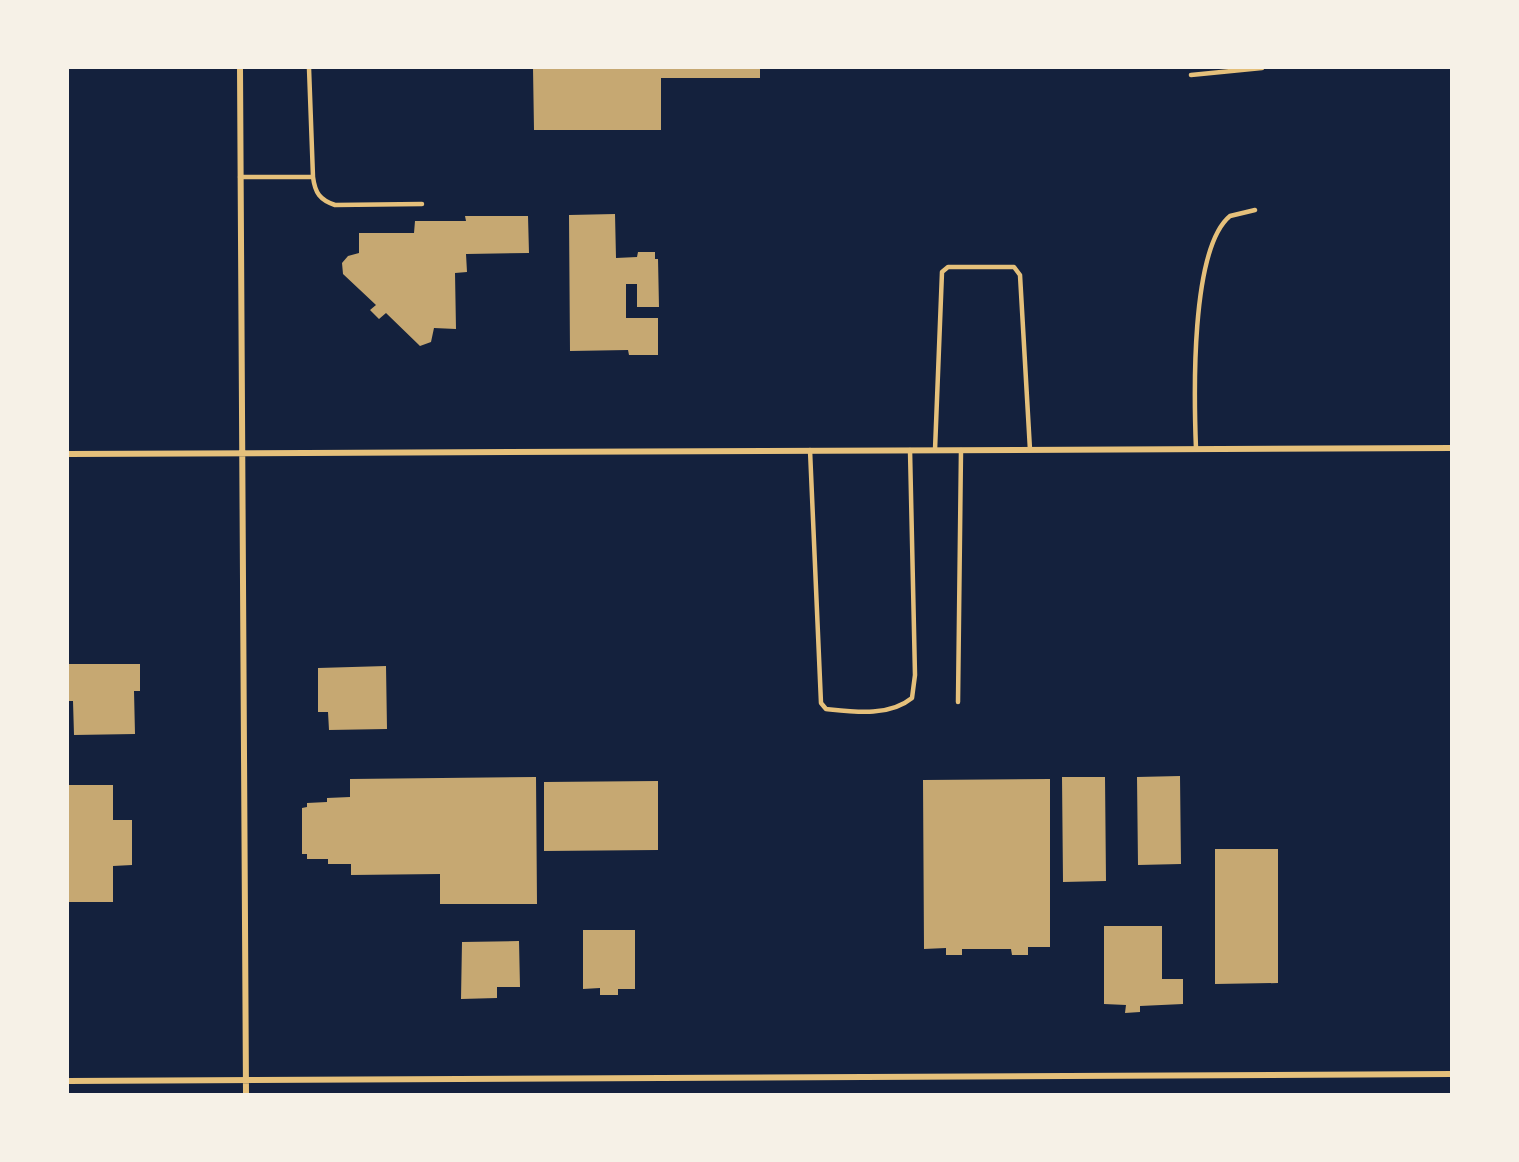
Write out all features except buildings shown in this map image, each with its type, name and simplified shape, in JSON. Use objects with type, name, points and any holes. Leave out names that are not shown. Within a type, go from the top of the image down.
[{"type":"street","points":[[240,68],[246,1095]]},
{"type":"street","points":[[68,454],[1452,448]]},
{"type":"street","points":[[68,1081],[1452,1074]]},
{"type":"lane","points":[[309,68],[314,177],[318,195],[325,202],[335,205],[422,204]]},
{"type":"lane","points":[[1191,75],[1262,68]]},
{"type":"lane","points":[[240,177],[314,177]]},
{"type":"lane","points":[[1196,449],[1193,393],[1198,319],[1210,244],[1230,216],[1255,210]]},
{"type":"lane","points":[[935,450],[942,272],[948,267],[1014,267],[1020,274],[1030,450]]},
{"type":"lane","points":[[810,450],[821,703],[826,709],[847,712],[882,711],[903,705],[912,698],[915,675],[910,450]]},
{"type":"lane","points":[[958,702],[961,450]]}]
